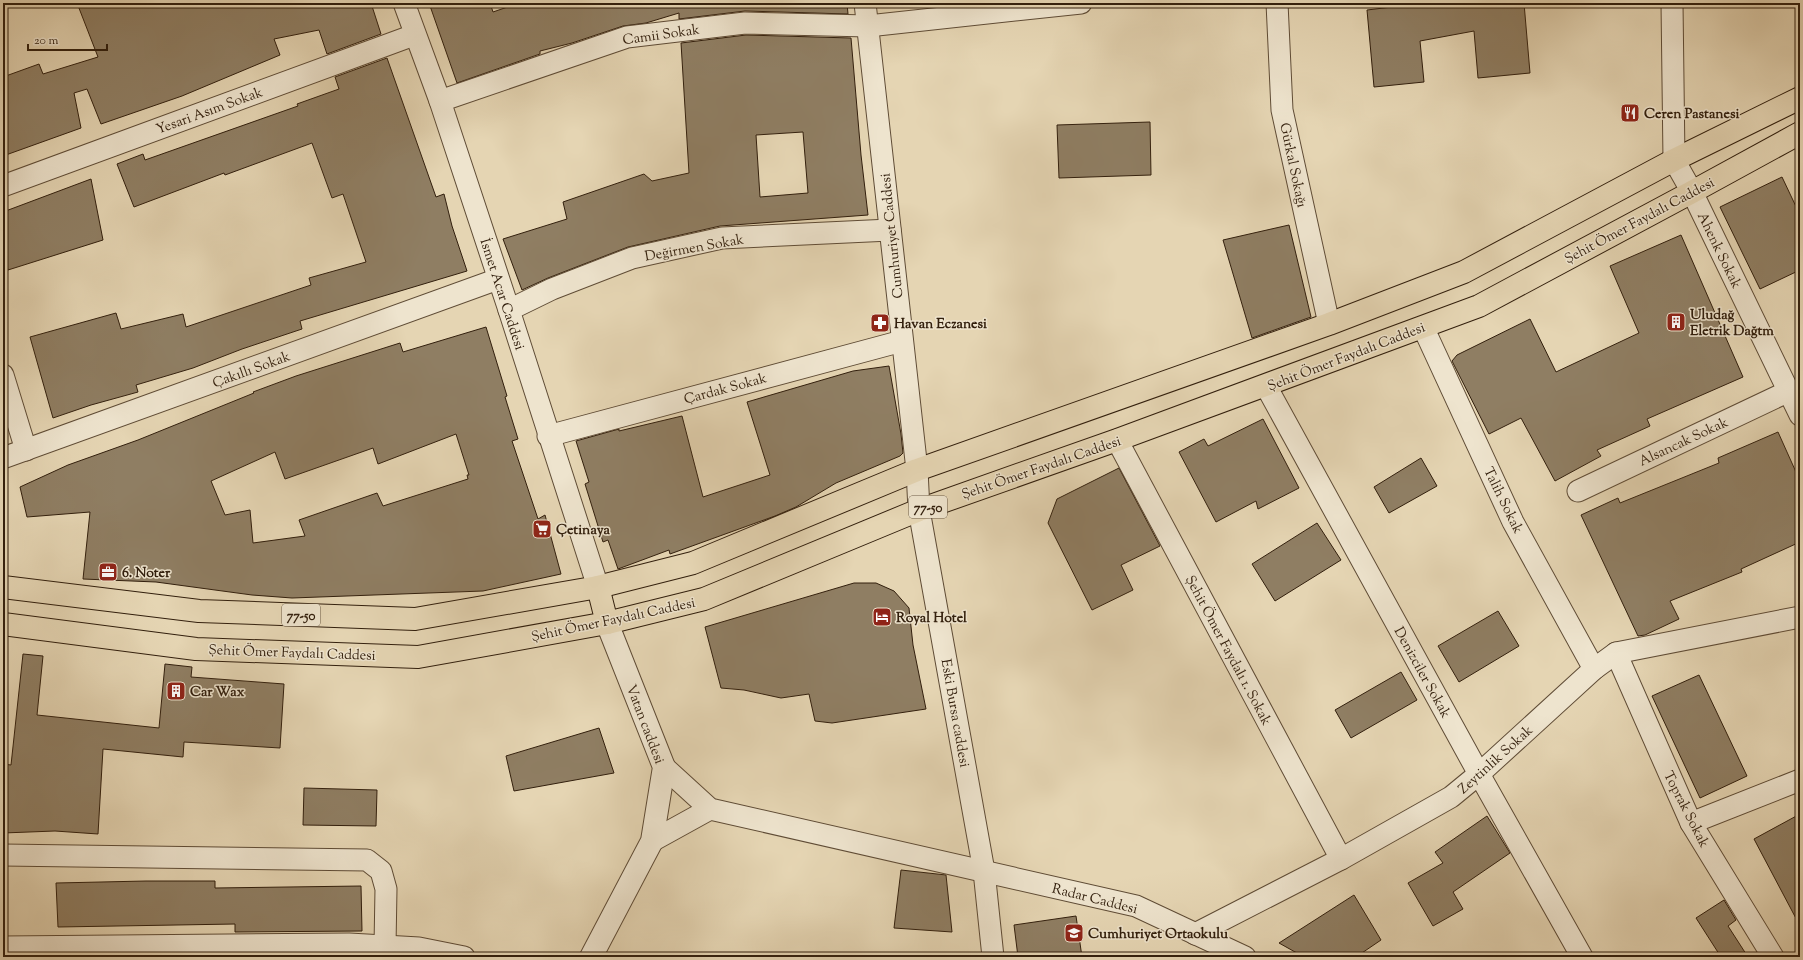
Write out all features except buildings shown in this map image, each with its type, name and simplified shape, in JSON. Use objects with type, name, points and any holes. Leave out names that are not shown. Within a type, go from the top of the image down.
[{"type":"main road","name":"77-50","points":[[3,587],[199,611],[415,619],[598,587],[692,563],[916,470],[1328,324],[1464,272],[1674,160],[1800,98]]},
{"type":"main road","name":"Şehit Ömer Faydalı Caddesi","points":[[3,624],[196,648],[418,657],[607,623],[704,599],[920,510],[1266,386],[1479,306],[1692,192],[1798,139]]},
{"type":"main road","points":[[598,587],[607,623]]},
{"type":"street","name":"İsmet Acar Caddesi","points":[[404,3],[414,34],[440,101],[598,587]]},
{"type":"street","name":"Cumhuriyet Caddesi","points":[[865,3],[916,470]]},
{"type":"street","name":"Camii Sokak","points":[[440,101],[627,37],[745,23],[868,26],[1080,3]]},
{"type":"street","name":"Gürkal Sokağı","points":[[1277,3],[1282,110],[1328,324]]},
{"type":"street","points":[[1672,3],[1674,160]]},
{"type":"street","name":"Yesari Asım Sokak","points":[[3,186],[414,34]]},
{"type":"street","name":"Ahenk Sokak","points":[[1674,160],[1692,192],[1800,415]]},
{"type":"street","name":"Değirmen Sokak","points":[[509,310],[552,289],[632,258],[722,238],[890,230]]},
{"type":"street","name":"Çakıllı Sokak","points":[[3,458],[498,280]]},
{"type":"street","name":"Talih Sokak","points":[[1423,327],[1513,522],[1594,669]]},
{"type":"street","name":"Çardak Sokak","points":[[548,436],[902,341]]},
{"type":"street","points":[[3,375],[26,450]]},
{"type":"street","name":"Denizciler Sokak","points":[[1266,386],[1479,774],[1582,957]]},
{"type":"street","name":"Alsancak Sokak","points":[[1578,491],[1788,391]]},
{"type":"street","name":"Şehit Ömer Faydalı 1. Sokak","points":[[1117,440],[1341,859]]},
{"type":"street","name":"Eski Bursa caddesi","points":[[916,470],[920,510],[984,871],[993,957]]},
{"type":"street","name":"Zeytinlik Sokak","points":[[1195,934],[1341,859],[1451,797],[1479,774],[1594,669],[1616,653],[1800,617]]},
{"type":"street","name":"Vatan caddesi","points":[[591,957],[652,841],[664,767],[607,623]]},
{"type":"street","name":"Toprak Sokak","points":[[1616,653],[1691,823],[1773,957]]},
{"type":"street","points":[[652,841],[710,809],[664,767]]},
{"type":"street","points":[[1691,823],[1800,780]]},
{"type":"street","name":"Radar Caddesi","points":[[710,809],[1136,906],[1245,957]]},
{"type":"street","points":[[3,855],[367,860],[381,871],[386,889],[385,946]]},
{"type":"street","points":[[3,947],[348,951],[385,946],[418,948],[464,957]]},
{"type":"place","name":"Ceren Pastanesi","points":[[1630,113]]},
{"type":"place","name":"Uludağ Eletrik Dağtm","points":[[1676,322]]},
{"type":"place","name":"Havan Eczanesi","points":[[880,323]]},
{"type":"place","name":"Çetinaya","points":[[542,529]]},
{"type":"place","name":"6. Noter","points":[[108,572]]},
{"type":"place","name":"Royal Hotel","points":[[882,617]]},
{"type":"place","name":"Car Wax","points":[[176,691]]},
{"type":"place","name":"Cumhuriyet Ortaokulu","points":[[1074,933]]}]
